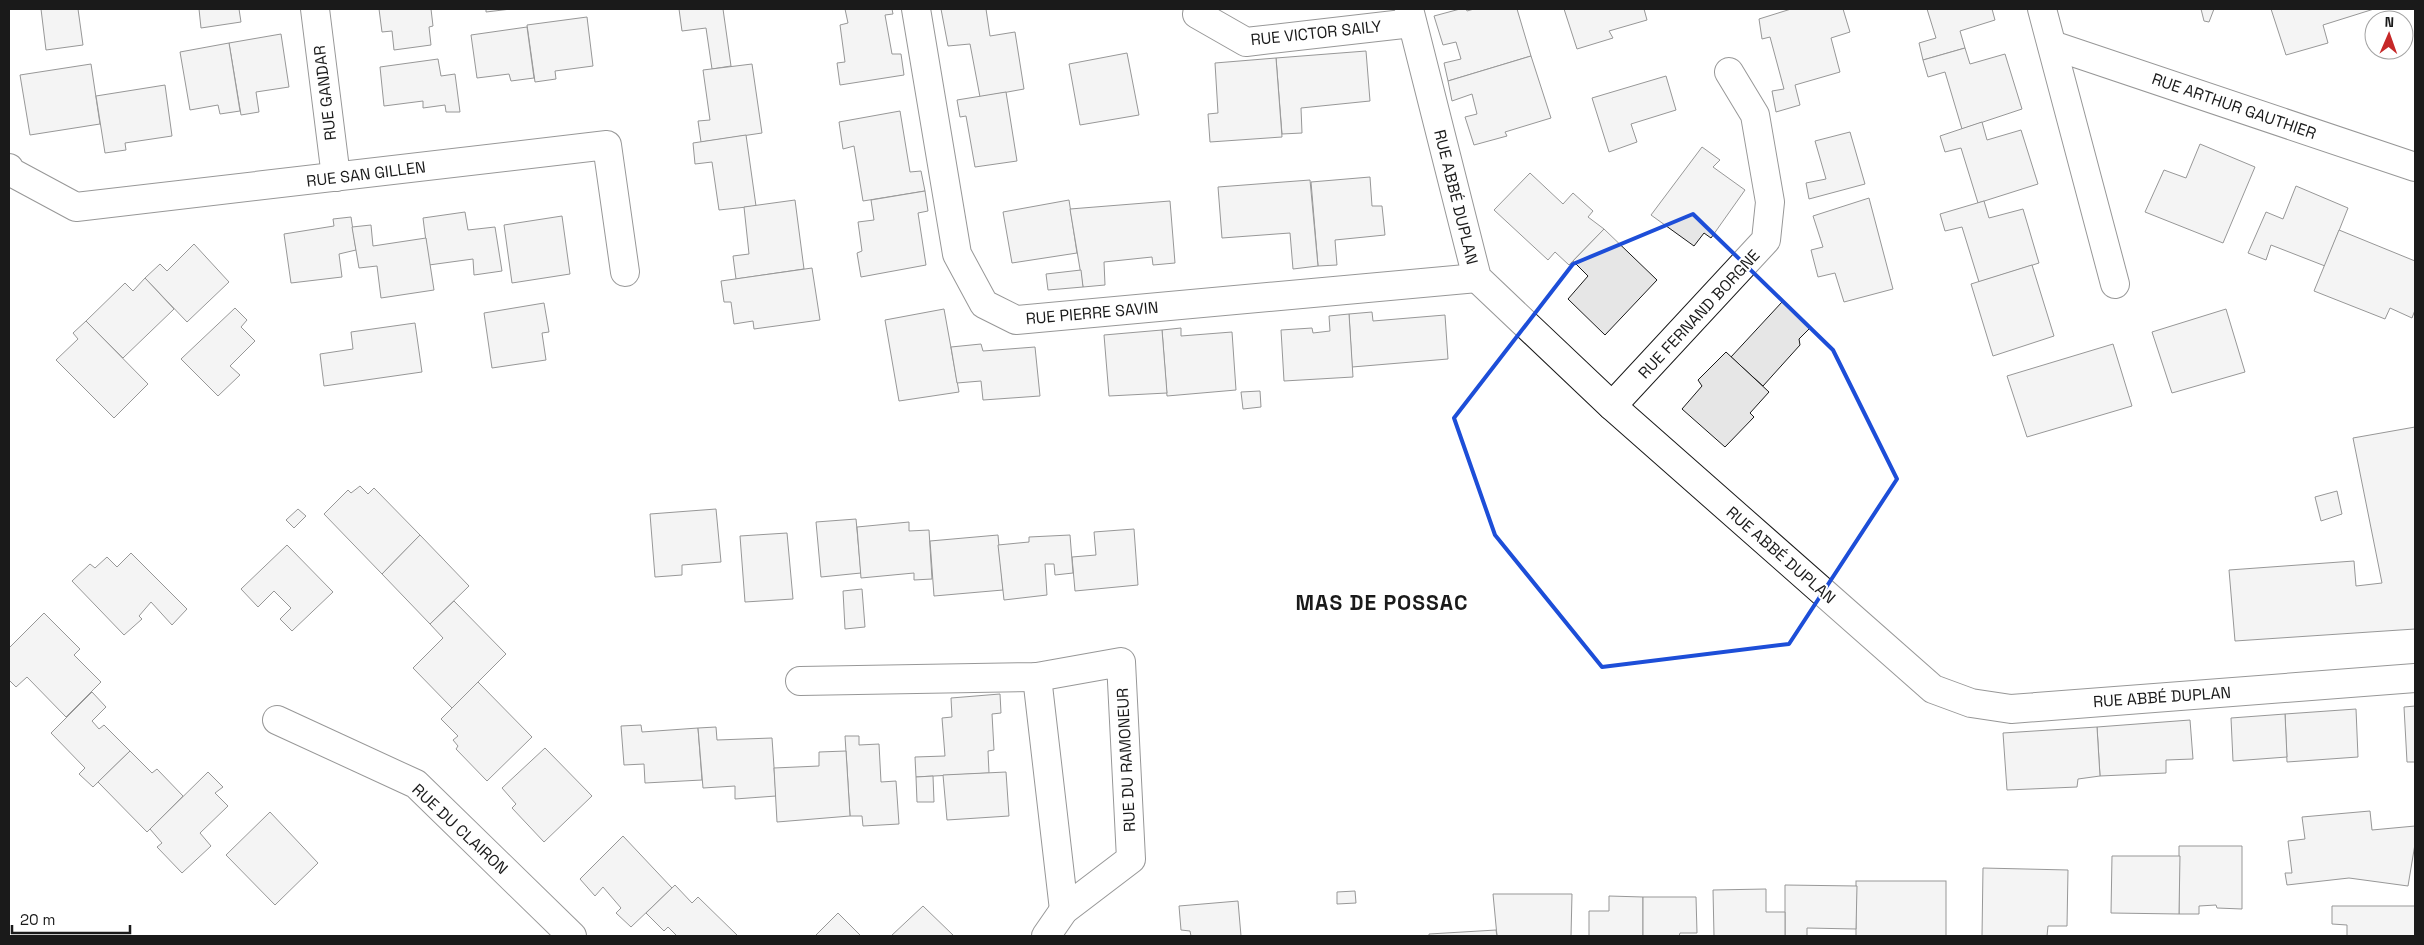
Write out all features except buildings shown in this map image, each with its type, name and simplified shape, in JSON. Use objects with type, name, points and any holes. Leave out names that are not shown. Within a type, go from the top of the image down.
[{"type":"street","name":"RUE GANDAR","points":[[315,9],[336,177]]},
{"type":"street","name":"RUE PIERRE SAVIN","points":[[916,9],[957,254],[984,304],[1016,320],[1477,278]]},
{"type":"street","points":[[2042,9],[2115,284]]},
{"type":"street","name":"RUE VICTOR SAILY","points":[[1197,14],[1246,42],[1411,16]]},
{"type":"street","name":"RUE ABBÉ DUPLAN","points":[[1411,16],[1477,278],[1612,406],[1932,689],[1971,703],[2011,708],[2415,678]]},
{"type":"street","name":"RUE ARTHUR GAUTHIER","points":[[2052,45],[2415,167]]},
{"type":"street","name":"RUE FERNAND BORGNE","points":[[1612,406],[1766,240],[1770,202],[1755,115],[1728,72]]},
{"type":"street","name":"RUE SAN GILLEN","points":[[9,168],[12,172],[76,207],[607,145],[625,272]]},
{"type":"street","name":"RUE DU RAMONEUR","points":[[800,681],[1037,676],[1121,662],[1130,859],[1064,910],[1046,936]]},
{"type":"street","points":[[1037,676],[1064,910]]},
{"type":"street","name":"RUE DU CLAIRON","points":[[277,720],[416,784],[572,936]]},
{"type":"highlighted area","points":[[1693,214],[1833,350],[1897,479],[1789,644],[1602,667],[1495,535],[1454,418],[1573,264]]},
{"type":"district","name":"MAS DE POSSAC","points":[[1382,602]]}]
